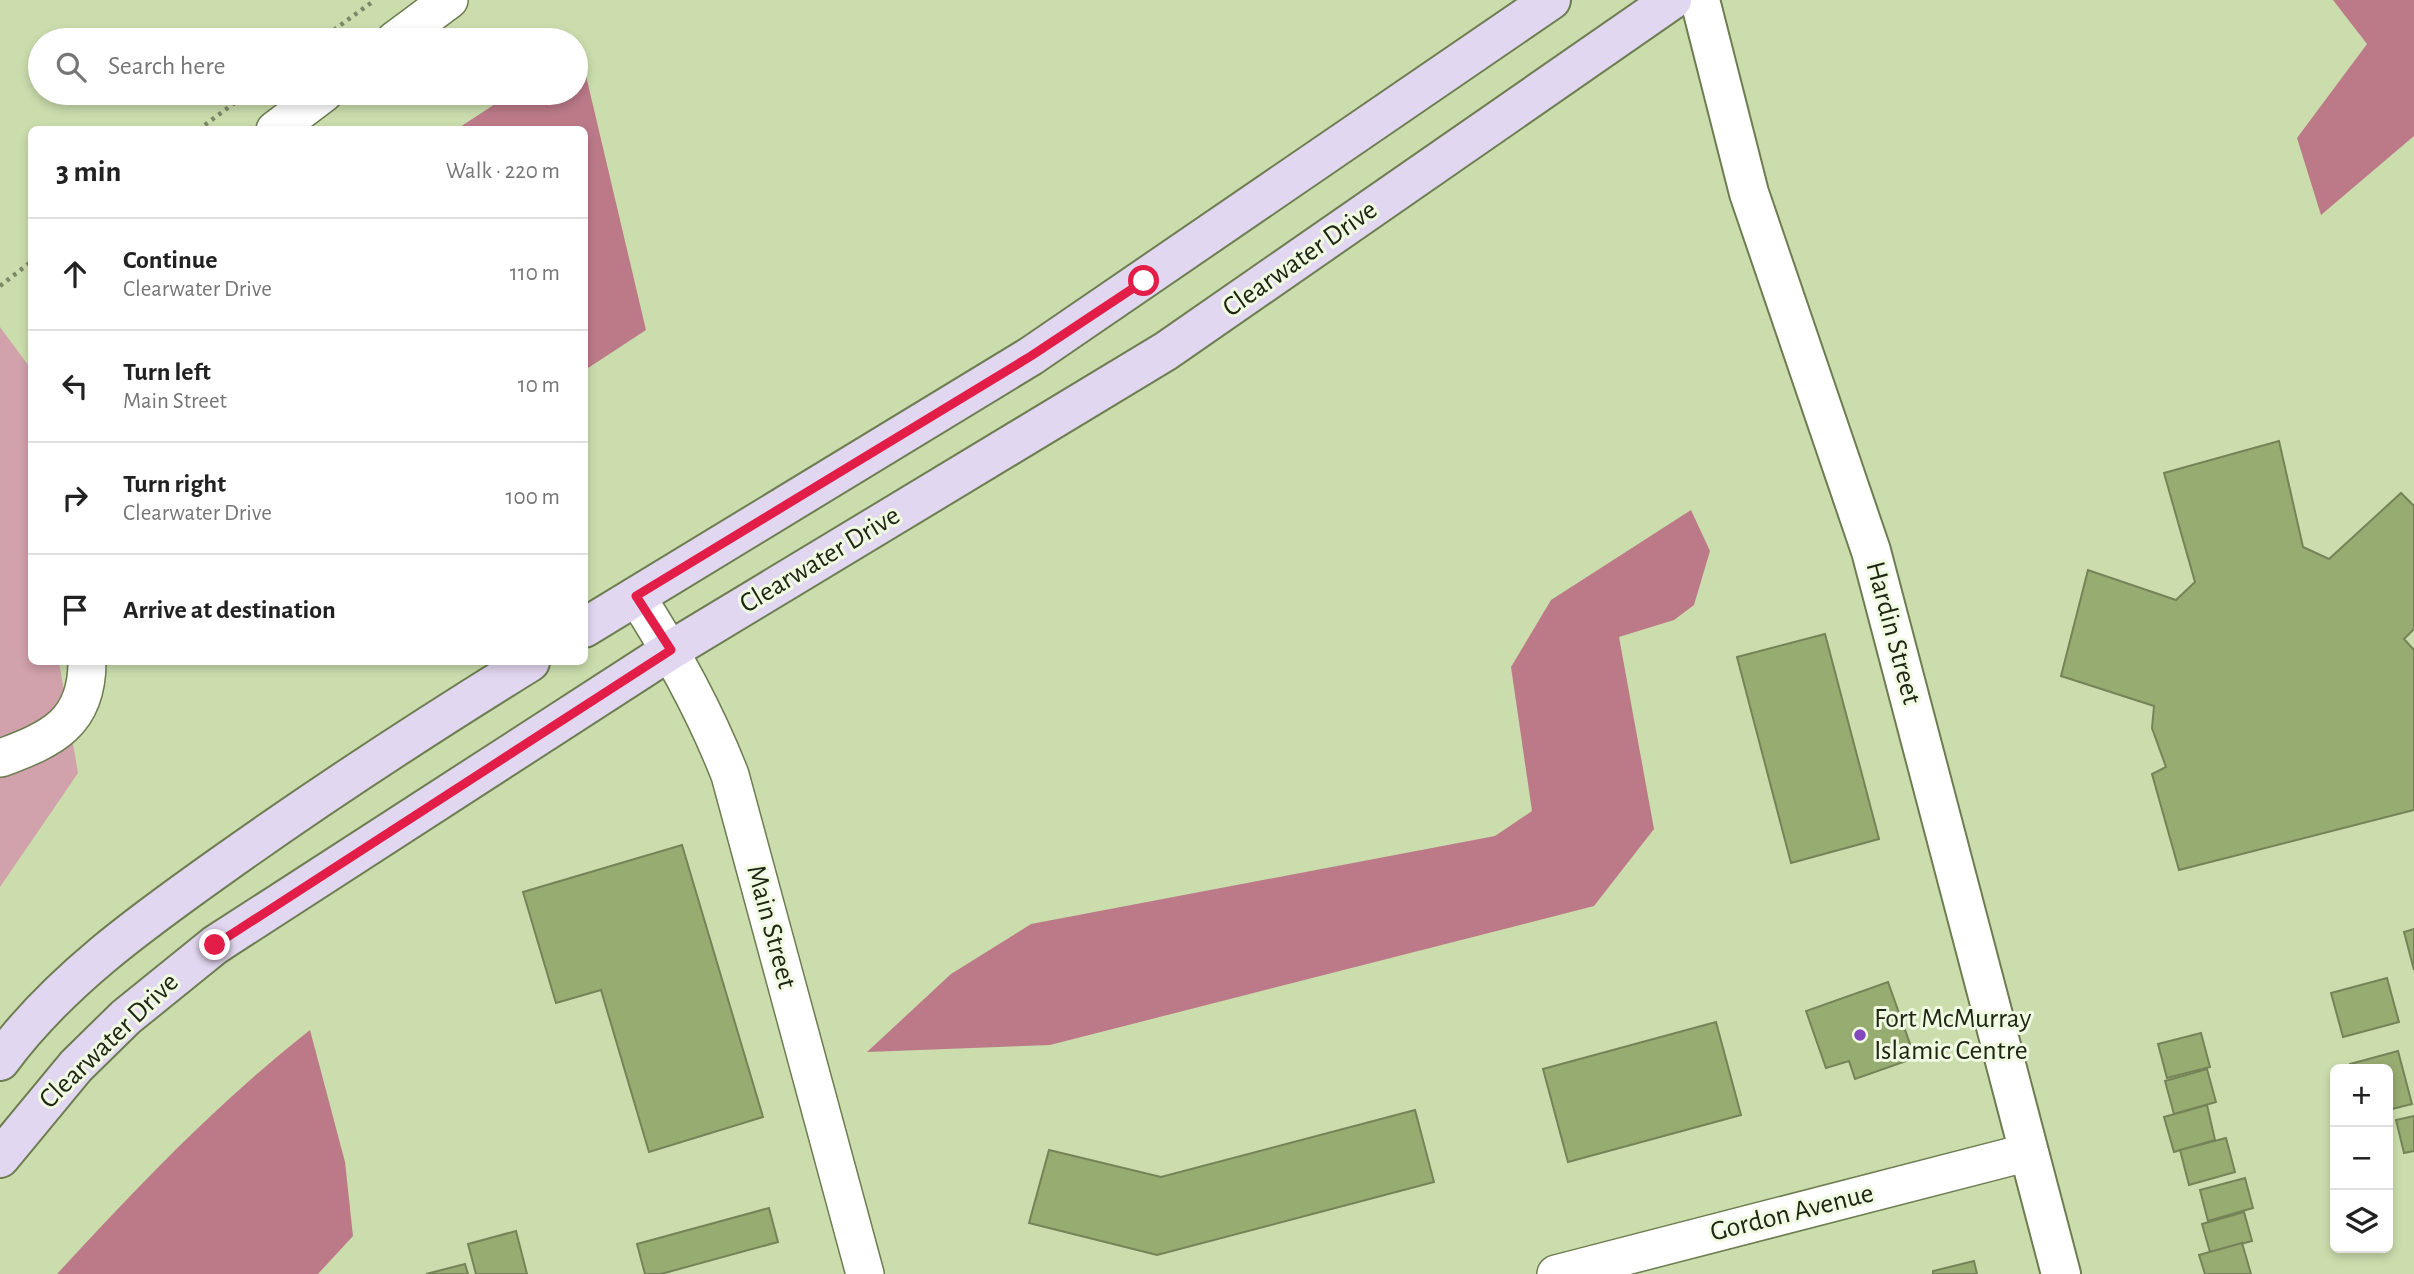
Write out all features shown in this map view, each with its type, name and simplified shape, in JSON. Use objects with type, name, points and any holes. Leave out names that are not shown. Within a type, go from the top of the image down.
[{"type":"main road","points":[[588,626],[1031,356],[1550,0]]},
{"type":"main road","name":"Clearwater Drive","points":[[0,1158],[76,1066],[171,978],[351,856],[671,650],[1166,351],[1672,0]]},
{"type":"main road","points":[[0,1061],[38,1017],[150,916],[308,804],[525,665]]},
{"type":"street","points":[[411,28],[449,0]]},
{"type":"street","name":"Hardin Street","points":[[1700,0],[1749,193],[1871,551],[2061,1274]]},
{"type":"street","points":[[280,126],[308,105]]},
{"type":"street","name":"Main Street","points":[[636,596],[671,650],[709,723],[730,775],[865,1274]]},
{"type":"street","points":[[1,758],[45,741],[62,729],[76,712],[87,677],[87,665]]},
{"type":"street","name":"Gordon Avenue","points":[[1556,1274],[2029,1152]]},
{"type":"path","points":[[336,28],[375,0]]},
{"type":"path","points":[[203,126],[232,105]]},
{"type":"path","points":[[0,286],[28,264]]},
{"type":"shaded area","points":[[2333,0],[2414,0],[2414,136],[2321,215],[2297,138],[2367,44]]},
{"type":"shaded area","points":[[588,84],[646,330],[588,368],[588,126],[462,126],[494,105],[588,105]]},
{"type":"shaded area","points":[[0,327],[28,365],[28,665],[60,665],[78,773],[0,887]]},
{"type":"shaded area","points":[[1691,510],[1710,551],[1694,605],[1674,620],[1619,637],[1654,829],[1594,906],[1050,1045],[867,1052],[951,974],[1031,924],[1495,836],[1532,811],[1511,667],[1551,600]]},
{"type":"shaded area","points":[[310,1030],[345,1162],[353,1236],[318,1274],[57,1274],[117,1209],[210,1116]]},
{"type":"building","points":[[2279,441],[2303,547],[2329,559],[2401,493],[2414,506],[2414,629],[2404,639],[2414,650],[2414,810],[2179,870],[2152,774],[2166,767],[2152,728],[2154,706],[2061,676],[2088,570],[2176,600],[2195,582],[2164,473]]},
{"type":"building","points":[[1825,634],[1879,839],[1791,863],[1737,657]]},
{"type":"building","points":[[682,845],[763,1117],[649,1152],[601,990],[556,1003],[523,892]]},
{"type":"building","points":[[2414,929],[2414,970],[2404,932]]},
{"type":"building","points":[[2387,978],[2399,1022],[2343,1037],[2331,993]]},
{"type":"building","name":"Fort McMurray Islamic Centre","points":[[1888,982],[1915,1058],[1855,1079],[1849,1061],[1826,1068],[1806,1011]]},
{"type":"building","points":[[1716,1022],[1741,1115],[1568,1162],[1543,1069]]},
{"type":"building","points":[[2201,1033],[2210,1067],[2167,1078],[2158,1044]]},
{"type":"building","points":[[2398,1051],[2412,1104],[2393,1109],[2393,1064],[2350,1064]]},
{"type":"building","points":[[2207,1069],[2216,1102],[2174,1114],[2165,1081]]},
{"type":"building","points":[[2207,1105],[2215,1140],[2174,1152],[2164,1117]]},
{"type":"building","points":[[1415,1110],[1434,1182],[1157,1255],[1029,1223],[1049,1150],[1161,1177]]},
{"type":"building","points":[[2414,1116],[2414,1151],[2404,1153],[2396,1120]]},
{"type":"building","points":[[2226,1138],[2235,1172],[2189,1185],[2180,1150]]},
{"type":"building","points":[[2245,1178],[2253,1208],[2208,1221],[2200,1190]]},
{"type":"building","points":[[769,1208],[778,1242],[661,1274],[645,1274],[637,1244]]},
{"type":"building","points":[[2244,1212],[2252,1241],[2210,1252],[2202,1224]]},
{"type":"building","points":[[516,1231],[527,1274],[476,1274],[468,1244]]},
{"type":"building","points":[[2242,1243],[2251,1274],[2205,1274],[2199,1255]]},
{"type":"building","points":[[1974,1261],[1977,1274],[1933,1274],[1933,1271]]},
{"type":"building","points":[[465,1264],[468,1274],[426,1274]]},
{"type":"place","name":"Fort McMurray Islamic Centre","points":[[1860,1035]]},
{"type":"route","points":[[215,945],[671,650],[636,596],[1031,356],[1144,281]]}]
